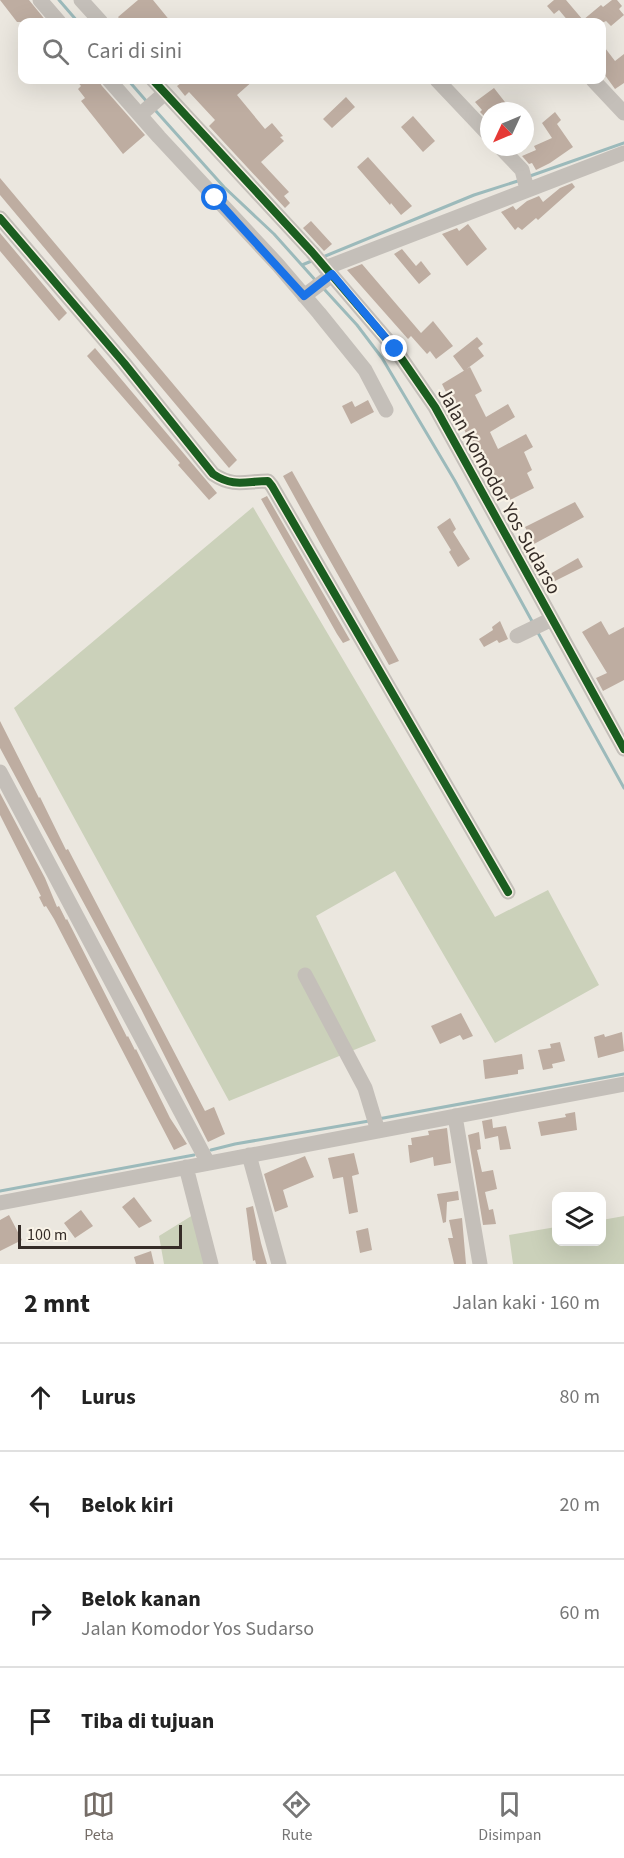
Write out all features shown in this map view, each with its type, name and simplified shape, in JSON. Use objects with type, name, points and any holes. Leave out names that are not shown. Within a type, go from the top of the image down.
[{"type":"street","points":[[40,0],[56,18]]},
{"type":"street","points":[[81,0],[97,18]]},
{"type":"street","points":[[113,84],[307,294],[365,370],[386,410]]},
{"type":"street","name":"Jalan Komodor Yos Sudarso","points":[[155,84],[160,97],[323,267],[395,349],[435,407],[535,627],[624,749]]},
{"type":"street","points":[[441,84],[480,125]]},
{"type":"street","points":[[597,84],[624,113]]},
{"type":"street","points":[[141,114],[160,97]]},
{"type":"street","points":[[509,156],[518,165],[525,182]]},
{"type":"street","points":[[307,294],[323,267],[525,182],[620,159]]},
{"type":"street","points":[[0,218],[124,363],[213,474],[223,481],[250,484],[268,481],[272,486],[508,892]]},
{"type":"street","points":[[0,772],[208,1163]]},
{"type":"street","points":[[305,975],[365,1088],[376,1123]]},
{"type":"street","points":[[0,1203],[249,1155],[376,1123],[455,1116],[624,1084]]},
{"type":"street","points":[[455,1116],[480,1264]]},
{"type":"street","points":[[249,1155],[279,1264]]},
{"type":"street","points":[[186,1167],[211,1264]]},
{"type":"green space","points":[[253,507],[495,917],[548,890],[599,985],[495,1043],[395,871],[316,916],[376,1041],[229,1101],[14,708]]},
{"type":"green space","points":[[193,1215],[206,1264],[164,1264],[159,1236]]},
{"type":"green space","points":[[624,1216],[624,1264],[513,1264],[509,1235],[552,1228],[552,1246],[606,1246],[606,1219]]},
{"type":"building","points":[[0,0],[29,0],[44,18],[18,18],[17,22]]},
{"type":"building","points":[[138,0],[153,0],[168,18],[119,18]]},
{"type":"building","points":[[554,0],[566,0],[581,18],[566,18],[559,10],[554,14],[547,6]]},
{"type":"building","points":[[612,0],[617,0],[622,6],[619,9],[624,15],[611,26],[606,18],[585,18],[601,5],[603,7]]},
{"type":"building","points":[[606,49],[615,61],[624,54],[624,83],[615,89],[606,77]]},
{"type":"building","points":[[79,84],[101,84],[145,135],[123,154],[81,101],[85,98],[78,89],[81,86]]},
{"type":"building","points":[[180,84],[249,84],[237,95],[265,129],[272,123],[283,136],[280,137],[284,141],[261,162],[289,192],[284,196],[290,203],[285,208],[209,126],[215,120],[189,92],[185,96],[177,86]]},
{"type":"building","points":[[494,88],[505,102],[480,102],[480,108],[475,102]]},
{"type":"building","points":[[346,97],[355,107],[332,128],[323,119]]},
{"type":"building","points":[[555,112],[561,120],[557,124],[573,147],[536,170],[532,163],[529,164],[522,156],[534,156],[536,150],[534,146],[552,138],[542,123]]},
{"type":"building","points":[[413,116],[435,141],[423,152],[401,127]]},
{"type":"building","points":[[368,157],[412,206],[401,215],[357,167]]},
{"type":"building","points":[[0,178],[237,460],[229,468],[0,195]]},
{"type":"building","points":[[572,183],[575,187],[538,220],[536,218],[522,230],[518,227],[515,230],[501,212],[513,206],[516,210],[527,201],[539,196],[543,202],[560,188]]},
{"type":"building","points":[[311,221],[332,244],[324,251],[303,228]]},
{"type":"building","points":[[468,224],[487,249],[467,266],[442,234],[457,228],[459,231]]},
{"type":"building","points":[[0,233],[67,313],[59,321],[0,251]]},
{"type":"building","points":[[402,249],[416,266],[421,261],[431,274],[419,284],[394,254]]},
{"type":"building","points":[[362,264],[421,333],[433,321],[453,346],[436,359],[430,351],[427,354],[411,336],[408,339],[347,270]]},
{"type":"building","points":[[477,337],[483,344],[478,348],[484,356],[464,371],[453,356]]},
{"type":"building","points":[[95,348],[217,493],[209,500],[87,356]]},
{"type":"building","points":[[470,367],[482,391],[475,395],[486,417],[508,404],[515,417],[490,432],[498,449],[526,434],[533,447],[524,452],[532,470],[527,473],[534,488],[508,501],[502,486],[497,488],[474,443],[471,445],[464,429],[468,427],[450,392],[447,394],[442,384]]},
{"type":"building","points":[[368,400],[374,412],[351,424],[342,406],[352,401],[355,407]]},
{"type":"building","points":[[292,471],[399,661],[389,665],[320,543],[283,476]]},
{"type":"building","points":[[267,496],[350,640],[343,643],[337,634],[261,499]]},
{"type":"building","points":[[575,502],[584,517],[534,544],[525,527]]},
{"type":"building","points":[[450,518],[456,529],[453,532],[470,559],[458,567],[437,527]]},
{"type":"building","points":[[578,558],[583,567],[547,585],[543,578]]},
{"type":"building","points":[[500,621],[508,639],[499,643],[497,640],[484,647],[479,639],[493,630],[492,627]]},
{"type":"building","points":[[601,621],[609,635],[624,627],[624,680],[603,691],[596,678],[607,673],[582,632]]},
{"type":"building","points":[[0,721],[205,1111],[214,1107],[225,1134],[208,1142],[141,1009],[0,748]]},
{"type":"building","points":[[0,793],[45,878],[57,907],[59,906],[67,919],[170,1118],[187,1144],[174,1150],[54,919],[46,906],[44,907],[39,897],[41,896],[0,815]]},
{"type":"building","points":[[461,1013],[473,1036],[463,1040],[460,1035],[440,1044],[431,1026]]},
{"type":"building","points":[[622,1032],[624,1051],[598,1058],[594,1037],[604,1034],[605,1037]]},
{"type":"building","points":[[560,1042],[565,1061],[552,1064],[553,1068],[543,1070],[538,1050],[551,1048],[550,1044]]},
{"type":"building","points":[[522,1054],[524,1069],[518,1070],[518,1074],[485,1079],[483,1060]]},
{"type":"building","points":[[575,1112],[577,1130],[541,1136],[538,1122],[566,1117],[565,1114]]},
{"type":"building","points":[[492,1119],[493,1128],[506,1126],[511,1149],[500,1150],[498,1136],[485,1139],[482,1121]]},
{"type":"building","points":[[447,1128],[451,1163],[434,1166],[433,1157],[410,1163],[408,1145],[412,1145],[411,1138],[429,1135],[428,1131]]},
{"type":"building","points":[[479,1132],[481,1149],[477,1150],[482,1172],[493,1170],[497,1189],[485,1192],[489,1210],[493,1209],[496,1224],[483,1225],[468,1135]]},
{"type":"building","points":[[354,1153],[359,1174],[352,1176],[358,1212],[349,1214],[343,1177],[333,1179],[328,1158]]},
{"type":"building","points":[[305,1156],[314,1177],[283,1190],[288,1207],[275,1212],[264,1174]]},
{"type":"building","points":[[458,1191],[459,1200],[447,1202],[446,1222],[443,1223],[437,1194]]},
{"type":"building","points":[[134,1197],[152,1221],[139,1228],[122,1207]]},
{"type":"building","points":[[253,1206],[267,1264],[256,1264],[255,1260],[253,1261],[246,1208]]},
{"type":"building","points":[[81,1210],[93,1226],[75,1238],[64,1223]]},
{"type":"building","points":[[9,1215],[22,1240],[0,1251],[0,1220]]},
{"type":"building","points":[[462,1218],[466,1264],[454,1264],[448,1238],[453,1238],[449,1220]]},
{"type":"building","points":[[368,1228],[372,1250],[360,1253],[356,1231]]},
{"type":"building","points":[[151,1251],[154,1264],[136,1264],[134,1257]]},
{"type":"waterway","points":[[59,0],[75,18]]},
{"type":"waterway","points":[[131,84],[148,103]]},
{"type":"waterway","points":[[155,110],[224,187],[274,234],[317,282]]},
{"type":"waterway","points":[[530,176],[624,143]]},
{"type":"waterway","points":[[323,257],[474,195],[521,180]]},
{"type":"waterway","points":[[302,265],[314,260]]},
{"type":"waterway","points":[[324,289],[357,325],[382,358],[455,481],[533,623]]},
{"type":"waterway","points":[[537,631],[624,788]]},
{"type":"waterway","points":[[378,1119],[624,1074]]},
{"type":"waterway","points":[[211,1150],[369,1121]]},
{"type":"waterway","points":[[0,1191],[194,1155]]},
{"type":"cycle path","points":[[157,84],[312,252],[395,349],[435,407],[624,749]]},
{"type":"cycle path","points":[[0,218],[124,363],[213,474],[227,481],[240,483],[268,481],[272,486],[508,892]]},
{"type":"route","points":[[215,198],[304,296],[332,274],[395,349]]}]
